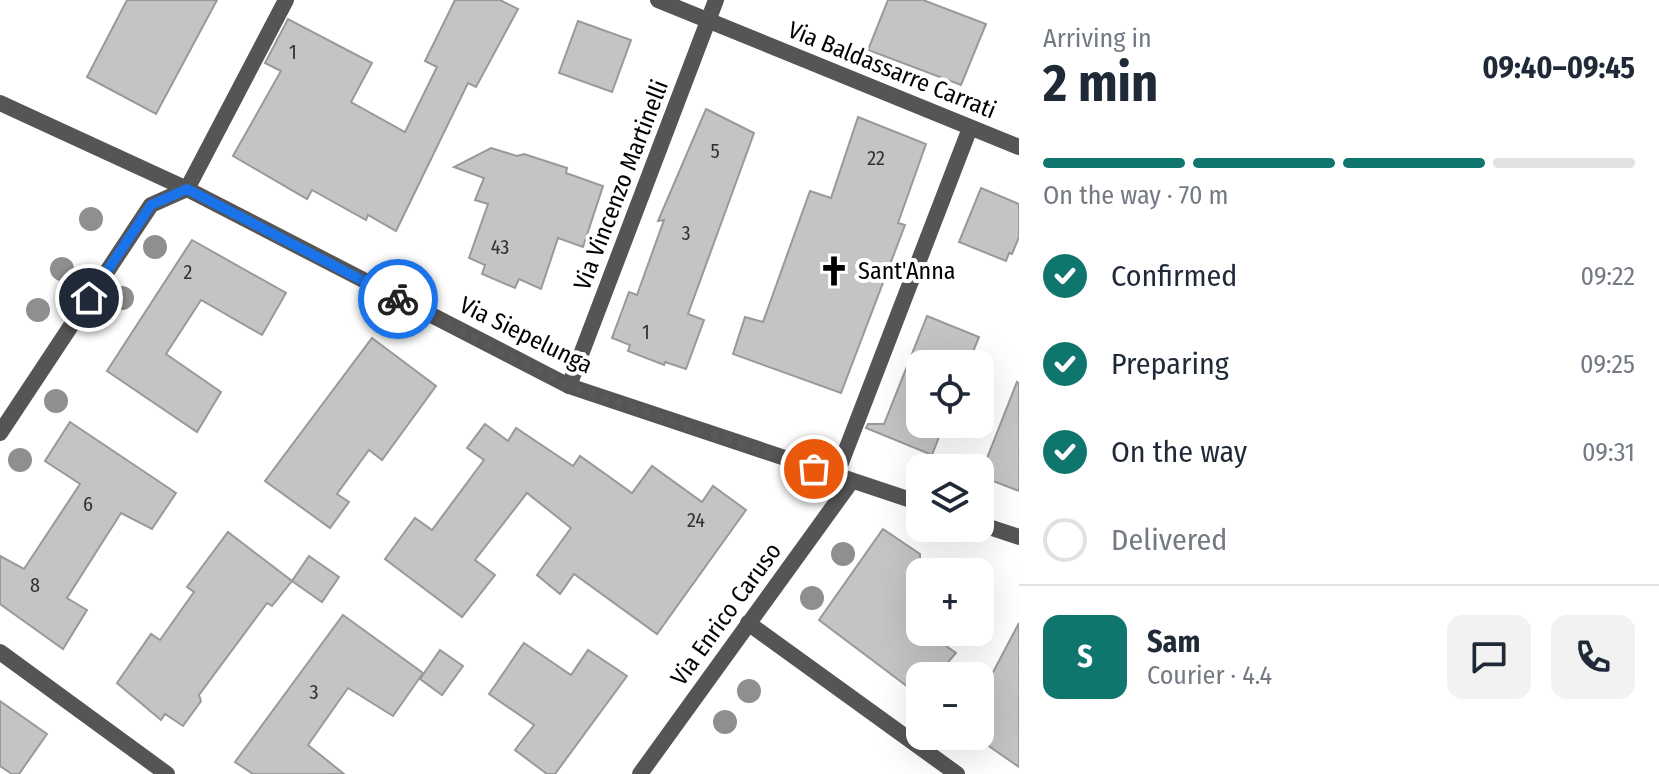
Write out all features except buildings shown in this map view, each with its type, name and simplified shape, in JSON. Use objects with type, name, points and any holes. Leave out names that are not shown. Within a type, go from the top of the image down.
[{"type":"street","points":[[0,433],[151,205],[187,189],[286,0]]},
{"type":"street","name":"Via Baldassarre Carrati","points":[[658,0],[1019,147]]},
{"type":"street","name":"Via Vincenzo Martinelli","points":[[569,386],[716,0]]},
{"type":"street","name":"Via Siepelunga","points":[[0,103],[187,189],[569,386],[906,499]]},
{"type":"street","name":"Via Enrico Caruso","points":[[640,774],[748,623],[844,479],[970,128]]},
{"type":"street","points":[[994,529],[1019,537]]},
{"type":"street","points":[[748,623],[957,774]]},
{"type":"street","points":[[0,652],[167,774]]},
{"type":"way so far","points":[[398,299],[569,386],[814,469]]},
{"type":"place","name":"Sant'Anna","points":[[834,271]]},
{"type":"route","points":[[89,298],[151,205],[187,189],[398,299]]}]
